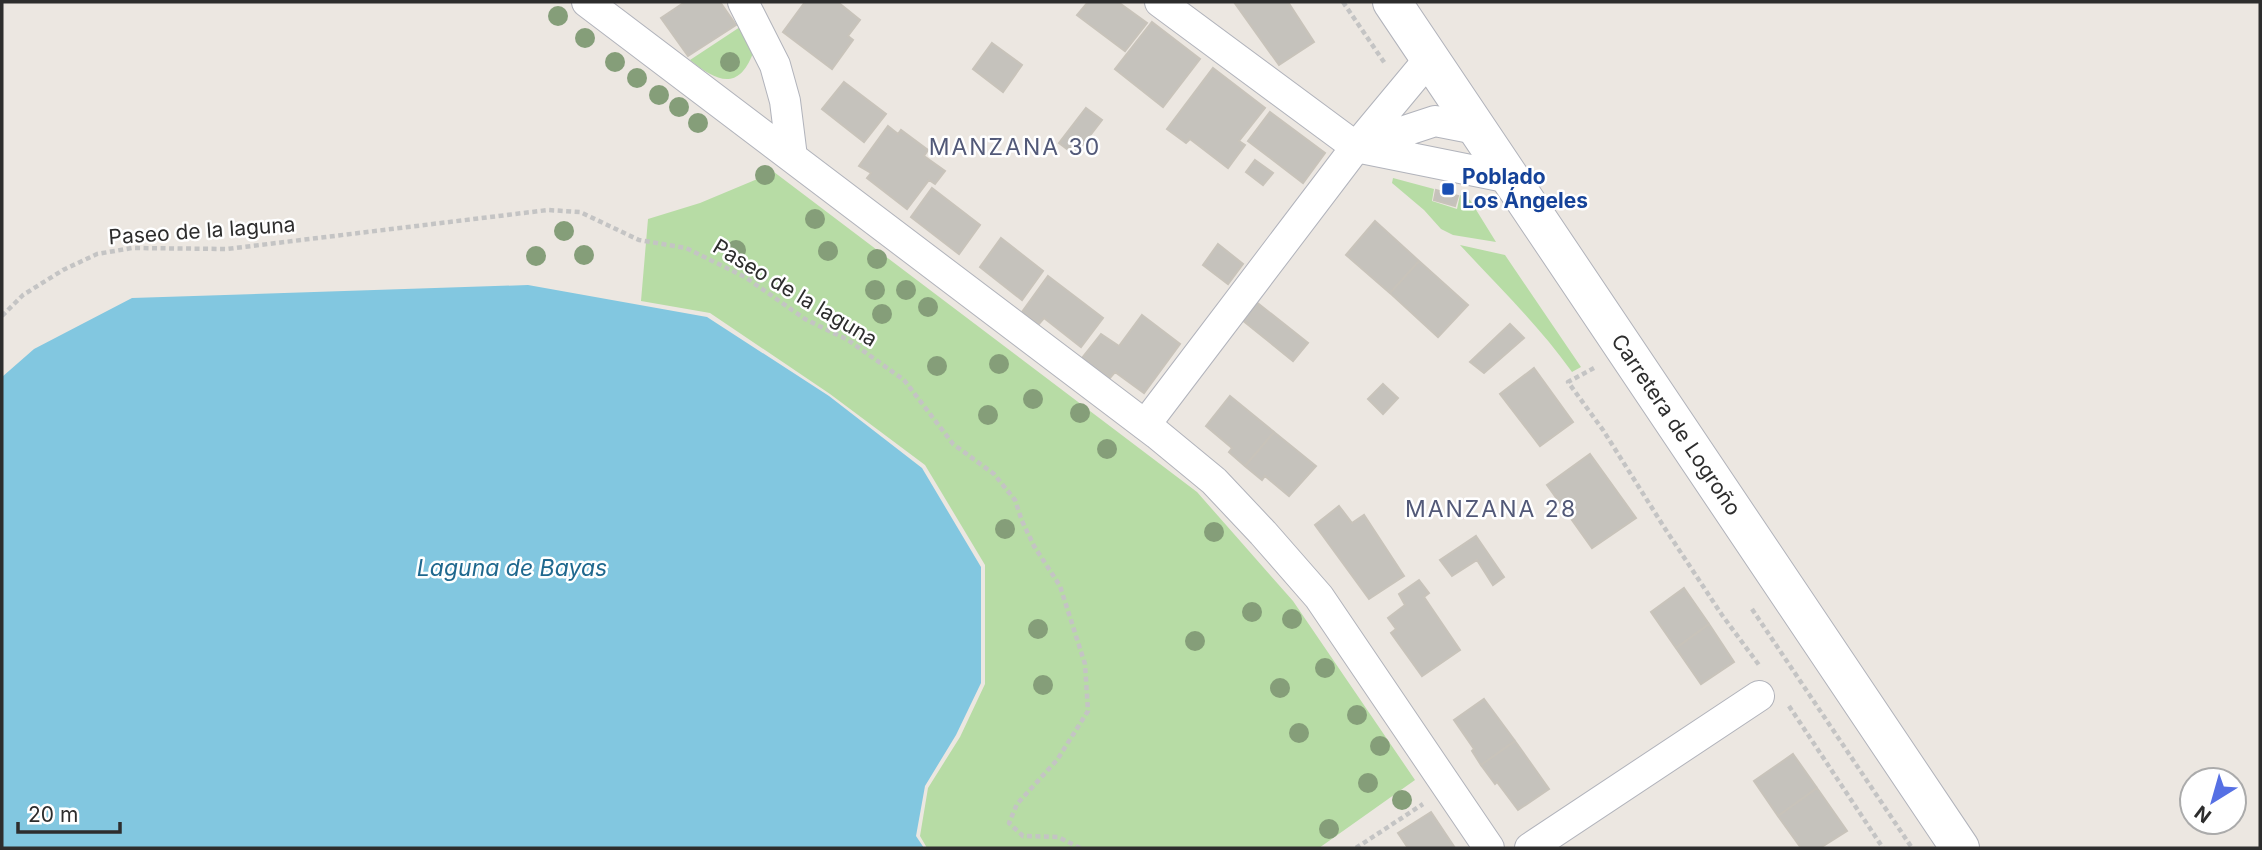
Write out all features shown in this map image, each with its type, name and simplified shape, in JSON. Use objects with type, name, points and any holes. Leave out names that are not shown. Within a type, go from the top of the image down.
[{"type":"main road","name":"Carretera de Logroño","points":[[1392,2],[1960,848]]},
{"type":"street","points":[[587,2],[1145,425],[1214,481],[1319,597],[1489,848]]},
{"type":"street","points":[[744,2],[775,65],[785,101],[792,157]]},
{"type":"street","points":[[1160,2],[1356,147],[1510,178]]},
{"type":"street","points":[[1145,425],[1356,147],[1430,58]]},
{"type":"street","points":[[1356,147],[1435,121],[1476,129]]},
{"type":"street","points":[[1531,848],[1769,689]]},
{"type":"path","name":"Paseo de la laguna","points":[[2,316],[23,295],[63,270],[97,254],[132,248],[226,249],[548,210],[579,212],[639,240],[686,248],[745,277],[805,319],[848,340],[904,380],[953,444],[994,474],[1015,500],[1034,546],[1060,586],[1085,664],[1088,711],[1057,760],[1017,804],[1009,823],[1023,836],[1058,837],[1080,848]]},
{"type":"path","points":[[1594,368],[1568,382],[1603,430],[1769,689],[1883,848]]},
{"type":"path","points":[[1356,848],[1447,788]]},
{"type":"green space","points":[[740,27],[753,53],[740,74],[733,78],[717,77],[690,60]]},
{"type":"green space","points":[[774,172],[1197,492],[1293,601],[1415,780],[1319,848],[927,848],[920,836],[928,788],[960,737],[985,684],[985,565],[925,465],[830,394],[710,313],[641,301],[648,219],[700,203]]},
{"type":"green space","points":[[1393,178],[1434,189],[1432,201],[1457,209],[1460,195],[1470,200],[1496,242],[1453,235],[1441,229],[1424,210],[1392,183]]},
{"type":"green space","points":[[1460,245],[1505,255],[1581,367],[1572,372],[1532,323]]},
{"type":"water","name":"Laguna de Bayas","points":[[528,285],[707,317],[829,396],[922,468],[981,567],[981,683],[956,735],[925,786],[916,836],[924,848],[2,848],[2,377],[34,349],[132,298]]},
{"type":"building","points":[[685,2],[720,2],[736,25],[688,56],[661,18]]},
{"type":"building","points":[[805,2],[840,2],[860,20],[848,36],[853,40],[832,69],[783,32]]},
{"type":"building","points":[[1088,2],[1118,2],[1147,23],[1125,51],[1077,15]]},
{"type":"building","points":[[1234,2],[1288,2],[1314,42],[1279,65]]},
{"type":"building","points":[[1152,22],[1200,59],[1163,107],[1115,69]]},
{"type":"building","points":[[992,43],[1022,65],[1003,92],[973,69]]},
{"type":"building","points":[[1213,68],[1265,108],[1239,141],[1245,145],[1228,168],[1190,139],[1186,143],[1167,129]]},
{"type":"building","points":[[844,82],[886,114],[864,142],[822,109]]},
{"type":"building","points":[[1086,108],[1102,120],[1075,155],[1059,143]]},
{"type":"building","points":[[1270,112],[1325,153],[1303,183],[1248,141]]},
{"type":"building","points":[[888,126],[898,134],[901,130],[928,150],[924,156],[945,171],[935,184],[929,180],[907,209],[867,178],[871,173],[859,166]]},
{"type":"building","points":[[1255,160],[1273,173],[1263,185],[1246,172]]},
{"type":"building","points":[[932,188],[980,225],[959,254],[911,217]]},
{"type":"building","points":[[1436,190],[1458,196],[1455,206],[1434,200]]},
{"type":"building","points":[[1375,221],[1419,261],[1390,293],[1346,255]]},
{"type":"building","points":[[1001,238],[1043,271],[1022,300],[980,267]]},
{"type":"building","points":[[1218,244],[1243,264],[1228,284],[1203,265]]},
{"type":"building","points":[[1419,261],[1468,305],[1438,337],[1390,293]]},
{"type":"building","points":[[1048,276],[1103,318],[1081,347],[1044,318],[1039,324],[1022,312]]},
{"type":"building","points":[[1255,301],[1308,343],[1293,361],[1241,319]]},
{"type":"building","points":[[1142,315],[1180,344],[1144,393],[1115,372],[1110,378],[1082,358],[1101,334],[1119,346]]},
{"type":"building","points":[[1510,324],[1524,338],[1484,373],[1470,362]]},
{"type":"building","points":[[1534,368],[1573,422],[1540,446],[1500,394]]},
{"type":"building","points":[[1383,384],[1398,398],[1383,414],[1368,399]]},
{"type":"building","points":[[1230,396],[1274,432],[1245,466],[1229,452],[1232,448],[1206,426]]},
{"type":"building","points":[[1274,432],[1316,466],[1289,496],[1265,476],[1262,480],[1245,466]]},
{"type":"building","points":[[1590,454],[1636,518],[1592,548],[1547,485]]},
{"type":"building","points":[[1339,506],[1352,523],[1364,515],[1404,576],[1369,599],[1315,525]]},
{"type":"building","points":[[1476,536],[1504,577],[1493,585],[1477,560],[1452,576],[1440,560]]},
{"type":"building","points":[[1419,580],[1429,593],[1424,597],[1460,650],[1422,676],[1391,633],[1396,629],[1388,618],[1405,605],[1399,594]]},
{"type":"building","points":[[1684,588],[1709,624],[1676,648],[1651,612]]},
{"type":"building","points":[[1709,624],[1734,662],[1701,684],[1676,648]]},
{"type":"building","points":[[1484,699],[1515,741],[1481,765],[1472,751],[1474,749],[1454,720]]},
{"type":"building","points":[[1515,741],[1549,789],[1518,810],[1481,765]]},
{"type":"building","points":[[1793,754],[1817,788],[1778,816],[1754,781]]},
{"type":"building","points":[[1817,788],[1847,831],[1820,848],[1801,848],[1778,816]]},
{"type":"building","points":[[1431,812],[1455,848],[1408,848],[1398,833]]},
{"type":"place","name":"Poblado Los Ángeles","points":[[1448,189]]},
{"type":"district","name":"MANZANA 30","points":[[1015,147]]},
{"type":"district","name":"MANZANA 28","points":[[1491,509]]}]
